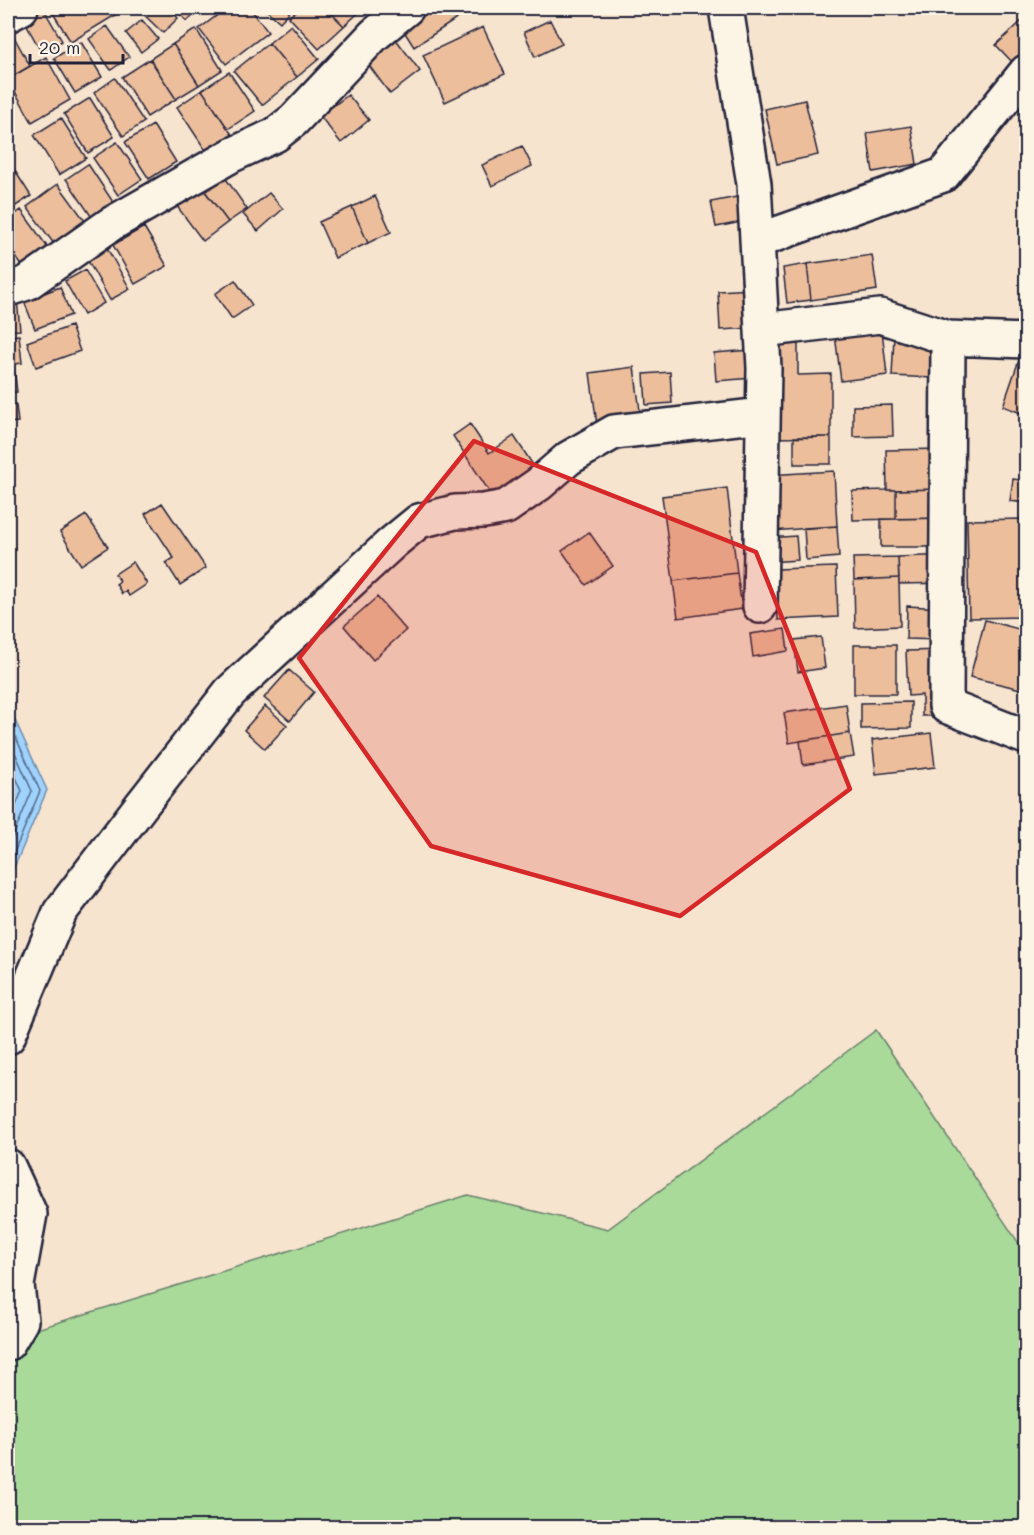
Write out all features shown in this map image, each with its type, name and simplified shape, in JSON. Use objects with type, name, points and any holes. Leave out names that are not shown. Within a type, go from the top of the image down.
[{"type":"street","points":[[8,15],[21,8]]},
{"type":"street","points":[[8,289],[27,283],[111,224],[232,155],[275,135],[294,120],[374,35],[407,8]]},
{"type":"street","points":[[726,8],[754,184],[762,330],[760,606]]},
{"type":"street","points":[[757,241],[942,175],[1026,72]]},
{"type":"street","points":[[762,330],[880,315],[948,338],[1026,341]]},
{"type":"street","points":[[948,338],[946,706],[1026,736]]},
{"type":"street","points":[[8,1037],[60,912],[140,807],[230,692],[392,543],[419,521],[455,512],[484,512],[506,507],[539,484],[569,458],[614,432],[763,415]]},
{"type":"street","points":[[8,1166],[30,1214],[17,1285],[21,1321],[8,1343]]},
{"type":"highlighted area","points":[[474,441],[756,552],[850,789],[680,916],[431,846],[299,658]]},
{"type":"green space","points":[[876,1030],[1026,1254],[1026,1527],[8,1528],[8,1338],[468,1195],[608,1229]]},
{"type":"water","points":[[8,705],[47,790],[8,882]]},
{"type":"building","points":[[43,8],[62,41],[42,53],[22,17]]},
{"type":"building","points":[[56,8],[120,8],[122,11],[71,42],[51,10]]},
{"type":"building","points":[[137,8],[168,8],[178,18],[163,33]]},
{"type":"building","points":[[174,8],[200,8],[187,21]]},
{"type":"building","points":[[227,8],[250,8],[268,32],[226,64],[199,29]]},
{"type":"building","points":[[264,8],[293,8],[280,22]]},
{"type":"building","points":[[299,8],[326,8],[344,26],[319,49],[289,17]]},
{"type":"building","points":[[326,8],[364,8],[344,26]]},
{"type":"building","points":[[427,8],[451,8],[458,18],[414,47],[400,25]]},
{"type":"building","points":[[1025,18],[1026,56],[1016,66],[996,45]]},
{"type":"building","points":[[142,20],[158,39],[141,52],[126,33]]},
{"type":"building","points":[[550,20],[562,44],[535,57],[524,32]]},
{"type":"building","points":[[291,25],[319,59],[297,77],[269,43]]},
{"type":"building","points":[[8,26],[30,66],[8,79]]},
{"type":"building","points":[[107,26],[129,57],[111,70],[89,39]]},
{"type":"building","points":[[483,27],[505,74],[445,102],[423,55]]},
{"type":"building","points":[[196,29],[222,70],[199,85],[173,44]]},
{"type":"building","points":[[392,34],[420,71],[390,94],[362,56]]},
{"type":"building","points":[[81,42],[102,77],[75,93],[54,58]]},
{"type":"building","points":[[269,43],[297,77],[262,105],[234,71]]},
{"type":"building","points":[[173,44],[199,85],[176,99],[150,59]]},
{"type":"building","points":[[46,57],[70,100],[32,122],[8,79]]},
{"type":"building","points":[[150,59],[176,99],[147,117],[122,77]]},
{"type":"building","points":[[229,72],[255,111],[228,129],[202,90]]},
{"type":"building","points":[[115,78],[144,122],[123,136],[94,93]]},
{"type":"building","points":[[202,90],[233,136],[208,154],[177,107]]},
{"type":"building","points":[[348,95],[369,120],[341,143],[320,116]]},
{"type":"building","points":[[90,98],[114,137],[88,153],[64,114]]},
{"type":"building","points":[[805,100],[818,155],[777,164],[765,109]]},
{"type":"building","points":[[61,118],[86,158],[59,175],[34,135]]},
{"type":"building","points":[[153,125],[176,162],[149,179],[125,142]]},
{"type":"building","points":[[911,126],[917,164],[873,172],[867,133]]},
{"type":"building","points":[[117,142],[142,179],[118,195],[93,158]]},
{"type":"building","points":[[522,146],[532,166],[492,186],[482,165]]},
{"type":"building","points":[[8,160],[31,196],[8,211]]},
{"type":"building","points":[[88,164],[115,205],[93,219],[66,179]]},
{"type":"building","points":[[222,173],[247,209],[228,222],[202,187]]},
{"type":"building","points":[[58,184],[88,225],[57,248],[27,207]]},
{"type":"building","points":[[201,186],[228,222],[203,241],[176,205]]},
{"type":"building","points":[[269,193],[283,209],[258,231],[243,214]]},
{"type":"building","points":[[375,196],[391,232],[368,243],[352,207]]},
{"type":"building","points":[[742,196],[747,221],[716,227],[711,202]]},
{"type":"building","points":[[352,207],[368,243],[335,258],[319,222]]},
{"type":"building","points":[[21,210],[51,252],[25,270],[8,246],[8,220]]},
{"type":"building","points":[[144,227],[167,266],[135,284],[113,245]]},
{"type":"building","points":[[107,248],[130,289],[110,300],[87,259]]},
{"type":"building","points":[[872,255],[877,290],[811,300],[807,264]]},
{"type":"building","points":[[807,264],[811,300],[787,303],[783,268]]},
{"type":"building","points":[[85,270],[104,303],[84,315],[65,281]]},
{"type":"building","points":[[235,280],[252,305],[232,319],[215,294]]},
{"type":"building","points":[[60,287],[71,315],[35,329],[24,301]]},
{"type":"building","points":[[752,289],[754,328],[720,330],[718,291]]},
{"type":"building","points":[[17,299],[20,330],[8,331],[8,300]]},
{"type":"building","points":[[71,326],[80,351],[36,367],[27,342]]},
{"type":"building","points":[[882,330],[887,375],[841,381],[835,335]]},
{"type":"building","points":[[19,335],[22,363],[8,365],[8,336]]},
{"type":"building","points":[[894,336],[935,337],[933,378],[892,376]]},
{"type":"building","points":[[772,343],[798,343],[798,375],[831,374],[831,437],[773,438]]},
{"type":"building","points":[[751,350],[753,378],[716,381],[714,353]]},
{"type":"building","points":[[1020,357],[1026,360],[1026,415],[1003,406]]},
{"type":"building","points":[[634,367],[641,418],[597,425],[590,373]]},
{"type":"building","points":[[14,368],[17,392],[8,393],[8,369]]},
{"type":"building","points":[[670,372],[672,403],[646,405],[644,374]]},
{"type":"building","points":[[16,405],[18,422],[8,423],[8,406]]},
{"type":"building","points":[[892,405],[893,436],[853,437],[853,406]]},
{"type":"building","points":[[470,424],[489,453],[514,436],[537,471],[494,499],[453,436]]},
{"type":"building","points":[[794,437],[831,437],[831,464],[794,464]]},
{"type":"building","points":[[942,449],[943,489],[887,490],[886,450]]},
{"type":"building","points":[[834,471],[837,526],[772,531],[768,475]]},
{"type":"building","points":[[1013,479],[1026,481],[1026,503],[1010,501]]},
{"type":"building","points":[[727,488],[737,573],[673,581],[662,496]]},
{"type":"building","points":[[943,489],[943,518],[896,519],[896,490]]},
{"type":"building","points":[[896,490],[896,519],[853,520],[852,491]]},
{"type":"building","points":[[162,503],[206,568],[180,585],[166,563],[174,558],[145,514]]},
{"type":"building","points":[[86,515],[108,547],[81,565],[60,532]]},
{"type":"building","points":[[943,518],[943,547],[881,547],[881,519]]},
{"type":"building","points":[[1025,519],[1026,617],[969,618],[967,520]]},
{"type":"building","points":[[837,526],[839,557],[806,560],[804,528]]},
{"type":"building","points":[[589,532],[613,566],[586,585],[562,551]]},
{"type":"building","points":[[796,536],[798,560],[769,562],[768,538]]},
{"type":"building","points":[[951,555],[952,583],[899,584],[898,557]]},
{"type":"building","points":[[898,557],[899,578],[854,580],[853,558]]},
{"type":"building","points":[[133,562],[147,584],[129,596],[126,591],[122,594],[116,584],[120,581],[115,574]]},
{"type":"building","points":[[836,567],[838,617],[778,620],[776,569]]},
{"type":"building","points":[[737,573],[742,609],[678,618],[673,581]]},
{"type":"building","points":[[899,578],[900,626],[855,628],[854,580]]},
{"type":"building","points":[[377,597],[406,630],[373,660],[344,626]]},
{"type":"building","points":[[907,606],[943,608],[942,640],[906,639]]},
{"type":"building","points":[[985,620],[1026,631],[1026,666],[1021,689],[970,677]]},
{"type":"building","points":[[785,629],[788,651],[753,657],[750,634]]},
{"type":"building","points":[[821,637],[825,668],[798,672],[794,640]]},
{"type":"building","points":[[854,645],[896,645],[896,694],[854,694]]},
{"type":"building","points":[[945,650],[938,716],[922,716],[922,695],[908,696],[906,651]]},
{"type":"building","points":[[289,670],[314,692],[290,721],[264,698]]},
{"type":"building","points":[[911,702],[911,728],[861,729],[861,703]]},
{"type":"building","points":[[846,704],[850,733],[789,743],[784,713]]},
{"type":"building","points":[[265,706],[287,725],[265,749],[244,730]]},
{"type":"building","points":[[850,733],[854,757],[803,765],[800,741]]},
{"type":"building","points":[[931,733],[935,767],[876,774],[872,740]]}]
